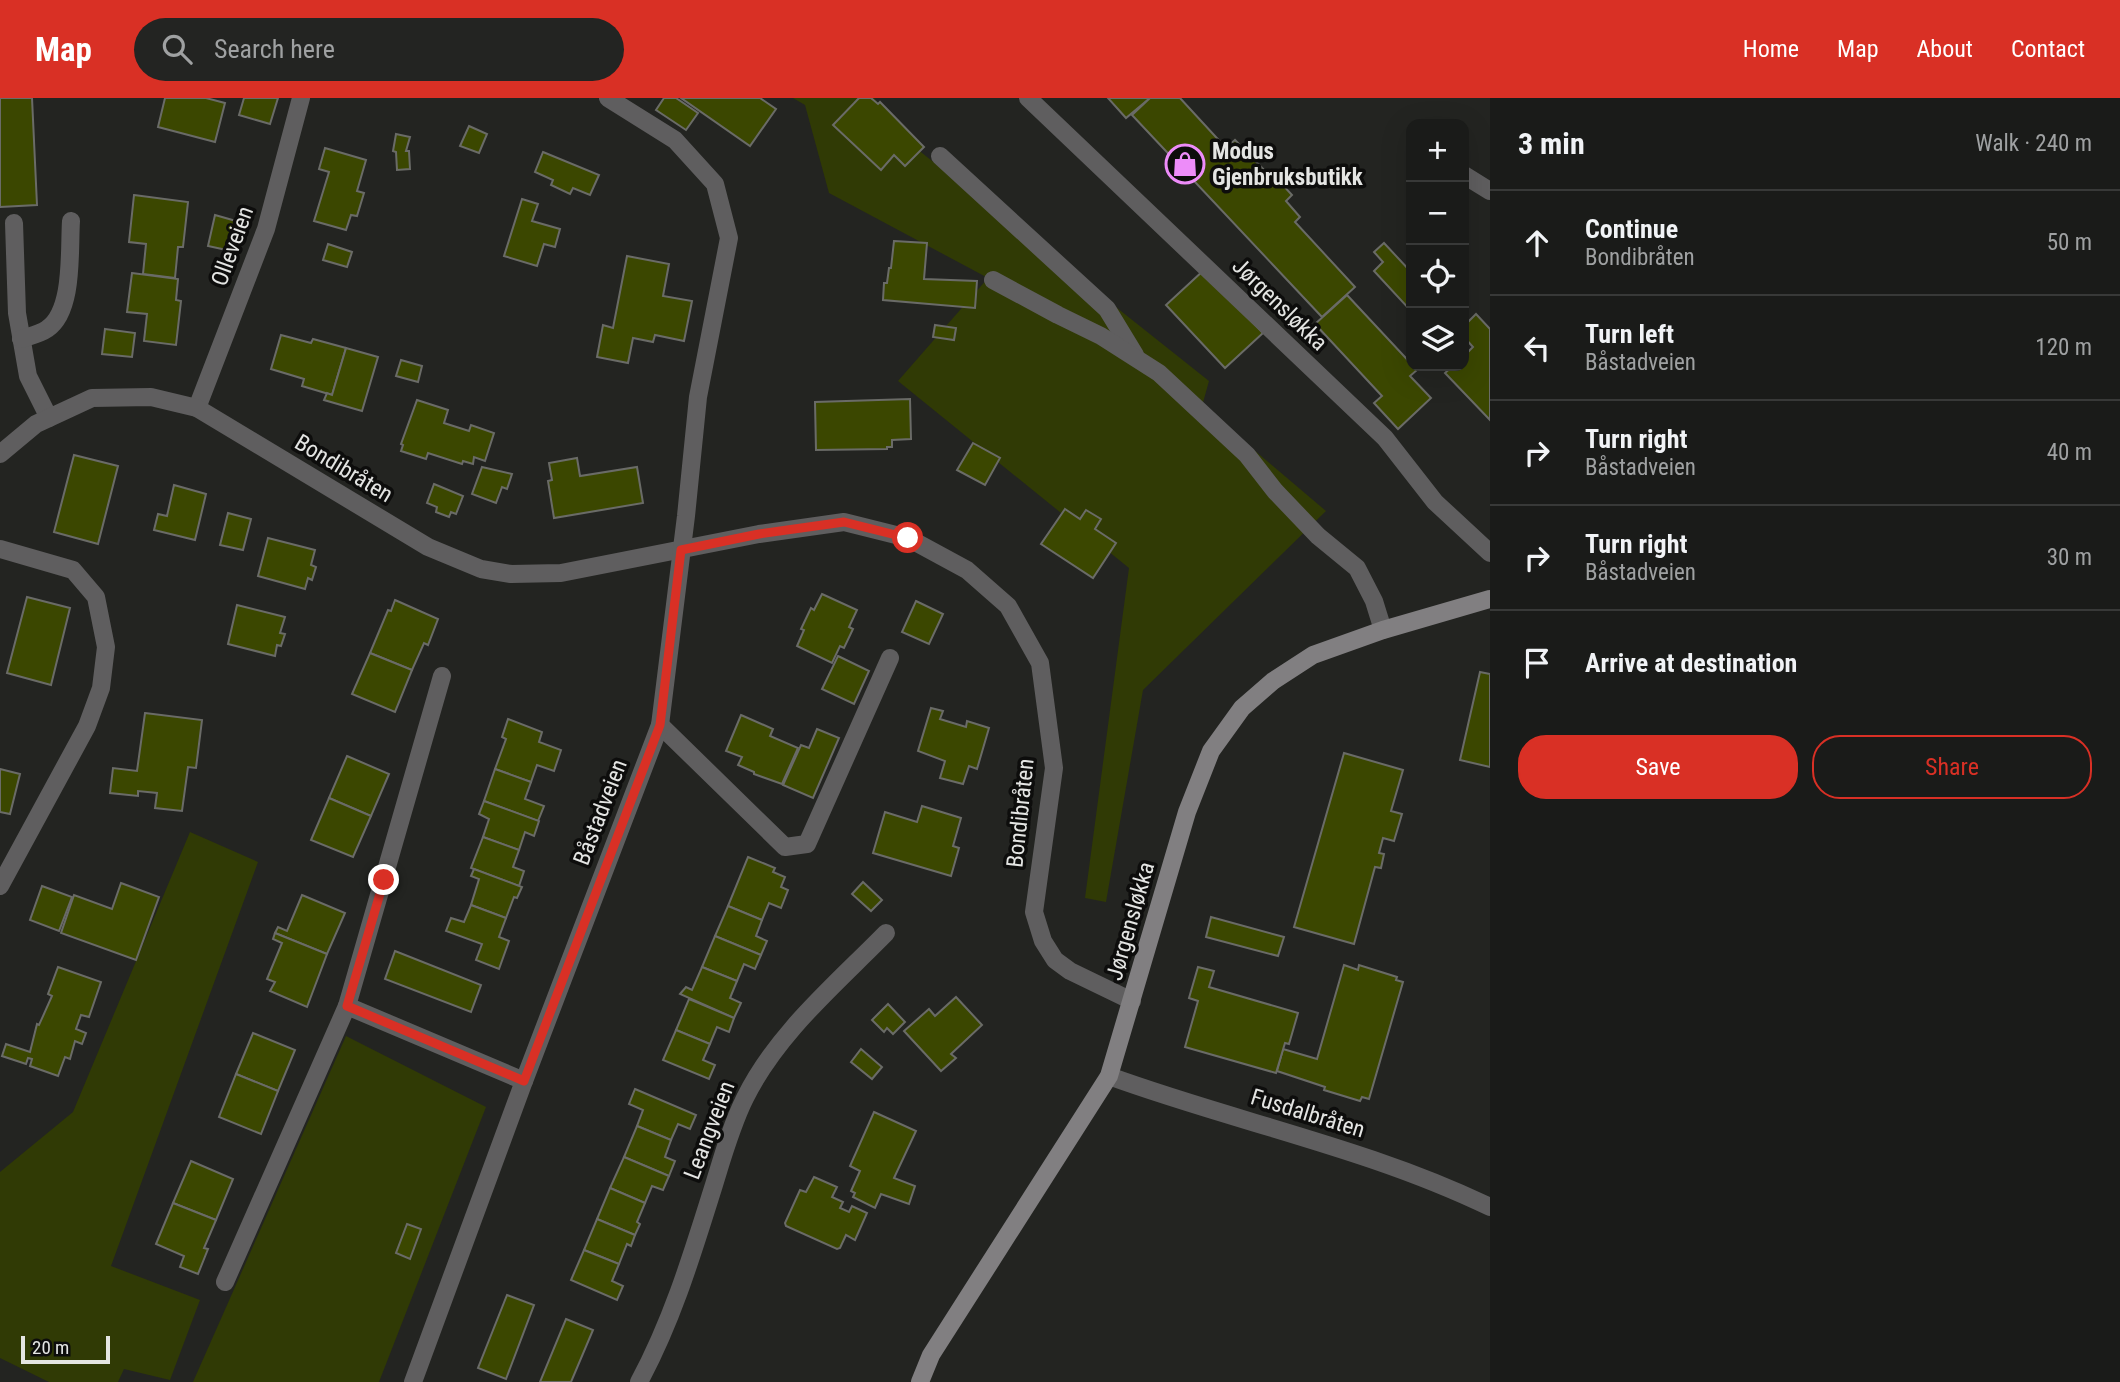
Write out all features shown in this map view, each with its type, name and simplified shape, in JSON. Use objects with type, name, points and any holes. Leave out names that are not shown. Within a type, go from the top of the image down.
[{"type":"street","name":"Olleveien","points":[[197,408],[266,229],[302,98]]},
{"type":"street","points":[[608,98],[675,140],[715,184],[729,238],[698,397],[681,550]]},
{"type":"street","name":"Jørgensløkka","points":[[1028,98],[1385,438],[1435,502],[1490,552]]},
{"type":"street","points":[[940,156],[1107,309],[1136,356]]},
{"type":"street","points":[[1469,178],[1490,191]]},
{"type":"street","points":[[21,339],[46,330],[58,320],[65,304],[71,221]]},
{"type":"street","points":[[14,223],[17,313],[21,339],[28,376],[49,418]]},
{"type":"street","points":[[993,280],[1101,336],[1159,373],[1238,446],[1275,491],[1318,536],[1357,568],[1374,601],[1383,630]]},
{"type":"street","name":"Bondibråten","points":[[0,454],[36,424],[92,398],[151,397],[197,408],[428,547],[481,569],[511,574],[561,573],[759,534],[844,522],[908,538],[967,570],[1007,606],[1040,663],[1054,768],[1034,912],[1040,931],[1055,960],[1070,971],[1132,1001]]},
{"type":"street","points":[[0,549],[73,570],[96,597],[106,647],[101,688],[87,726],[0,886]]},
{"type":"street","name":"Båstadveien","points":[[413,1382],[660,725],[681,550]]},
{"type":"street","name":"Jørgensløkka","points":[[920,1382],[931,1355],[1109,1076],[1187,813],[1211,751],[1242,708],[1273,681],[1313,654],[1383,630],[1490,600]]},
{"type":"street","points":[[660,725],[785,847],[807,844],[890,658]]},
{"type":"street","points":[[225,1282],[347,1006],[442,676]]},
{"type":"street","name":"Leangveien","points":[[639,1382],[659,1345],[744,1100],[761,1069],[788,1033],[886,933]]},
{"type":"street","points":[[347,1006],[524,1081]]},
{"type":"street","name":"Fusdalbråten","points":[[1109,1076],[1169,1098],[1389,1164],[1490,1207]]},
{"type":"green space","points":[[793,98],[874,98],[912,145],[1209,381],[1202,406],[1326,511],[1143,690],[1106,902],[1085,898],[1129,568],[898,381],[988,278],[829,193],[805,105]]},
{"type":"green space","points":[[190,832],[258,862],[111,1266],[200,1300],[170,1380],[124,1369],[118,1382],[49,1382],[0,1358],[0,1172],[73,1112]]},
{"type":"green space","points":[[346,1036],[486,1107],[379,1382],[193,1382]]},
{"type":"building","points":[[0,98],[32,98],[37,205],[0,207]]},
{"type":"building","points":[[165,98],[206,98],[225,103],[215,142],[158,127]]},
{"type":"building","points":[[244,98],[278,98],[270,124],[239,115]]},
{"type":"building","points":[[664,98],[676,98],[698,113],[686,130],[656,110]]},
{"type":"building","points":[[681,98],[760,98],[776,109],[750,146]]},
{"type":"building","points":[[859,98],[871,98],[878,104],[880,102],[924,147],[905,166],[894,155],[881,170],[833,125]]},
{"type":"building","points":[[1108,98],[1150,98],[1126,118]]},
{"type":"building","points":[[1150,98],[1180,98],[1226,148],[1235,140],[1267,173],[1270,171],[1292,195],[1286,201],[1300,217],[1295,222],[1355,287],[1322,317],[1132,115]]},
{"type":"building","points":[[469,126],[487,134],[479,153],[460,146]]},
{"type":"building","points":[[396,134],[410,137],[406,151],[409,151],[410,169],[397,170],[396,152],[393,151]]},
{"type":"building","points":[[325,148],[366,160],[357,191],[364,193],[357,216],[351,215],[346,230],[314,221],[329,172],[319,169]]},
{"type":"building","points":[[543,152],[599,175],[590,195],[573,188],[570,194],[551,185],[553,180],[535,172]]},
{"type":"building","points":[[134,195],[188,202],[183,247],[178,247],[175,278],[143,274],[146,244],[129,242]]},
{"type":"building","points":[[522,199],[538,204],[532,221],[560,229],[555,247],[544,244],[537,266],[504,256]]},
{"type":"building","points":[[215,215],[243,223],[236,252],[208,246]]},
{"type":"building","points":[[894,241],[927,243],[924,279],[977,281],[975,308],[883,300],[884,283],[887,283],[891,268]]},
{"type":"building","points":[[1384,243],[1406,267],[1406,306],[1374,271],[1383,262],[1374,252]]},
{"type":"building","points":[[328,244],[352,252],[347,267],[323,260]]},
{"type":"building","points":[[627,256],[669,264],[663,296],[692,301],[684,341],[655,335],[653,342],[633,338],[628,363],[597,357],[603,325],[613,328]]},
{"type":"building","points":[[1204,270],[1263,333],[1225,368],[1166,305]]},
{"type":"building","points":[[132,273],[178,279],[176,300],[181,301],[176,345],[144,341],[147,314],[127,312]]},
{"type":"building","points":[[1347,295],[1406,358],[1406,371],[1416,371],[1410,376],[1431,398],[1398,429],[1374,403],[1382,396],[1315,324]]},
{"type":"building","points":[[1476,314],[1490,329],[1490,420],[1445,373],[1469,371],[1469,351],[1473,347],[1469,343],[1469,321]]},
{"type":"building","points":[[935,325],[956,328],[954,340],[933,337]]},
{"type":"building","points":[[105,329],[135,333],[132,357],[102,354]]},
{"type":"building","points":[[281,335],[311,343],[313,339],[346,348],[332,395],[302,386],[304,379],[271,369]]},
{"type":"building","points":[[346,348],[378,357],[362,411],[324,400],[327,393],[332,395]]},
{"type":"building","points":[[401,360],[422,366],[418,382],[396,376]]},
{"type":"building","points":[[910,399],[911,439],[892,440],[892,447],[887,449],[816,450],[815,402]]},
{"type":"building","points":[[417,400],[448,410],[444,423],[469,431],[471,425],[494,433],[485,461],[474,457],[473,464],[463,461],[462,464],[428,453],[426,459],[401,451]]},
{"type":"building","points":[[973,443],[1000,458],[985,485],[957,470]]},
{"type":"building","points":[[74,455],[118,466],[98,544],[54,532]]},
{"type":"building","points":[[577,458],[580,476],[637,467],[643,503],[554,518],[548,481],[552,480],[549,463]]},
{"type":"building","points":[[482,467],[512,474],[507,489],[502,487],[496,503],[472,494]]},
{"type":"building","points":[[434,484],[463,496],[456,514],[451,512],[449,517],[436,512],[437,507],[427,503]]},
{"type":"building","points":[[174,485],[206,494],[195,540],[154,530],[158,514],[167,516]]},
{"type":"building","points":[[1065,509],[1080,519],[1086,510],[1101,519],[1095,529],[1116,543],[1093,578],[1041,544]]},
{"type":"building","points":[[228,513],[251,519],[243,550],[220,545]]},
{"type":"building","points":[[268,538],[315,550],[311,565],[316,567],[312,580],[308,578],[305,589],[258,576]]},
{"type":"building","points":[[822,594],[857,610],[849,627],[853,629],[844,648],[840,646],[832,663],[797,646],[804,630],[801,629],[811,608],[814,610]]},
{"type":"building","points":[[27,597],[70,608],[51,685],[7,673]]},
{"type":"building","points":[[395,600],[438,619],[428,645],[424,643],[412,670],[370,653]]},
{"type":"building","points":[[916,601],[943,614],[929,644],[902,632]]},
{"type":"building","points":[[237,605],[285,617],[280,633],[285,634],[281,646],[277,645],[275,656],[228,644]]},
{"type":"building","points":[[370,653],[412,670],[395,712],[352,694]]},
{"type":"building","points":[[838,656],[869,671],[854,704],[822,689]]},
{"type":"building","points":[[1480,672],[1490,674],[1490,767],[1460,760]]},
{"type":"building","points":[[931,708],[943,711],[940,719],[966,727],[967,721],[989,728],[977,769],[969,766],[963,784],[940,778],[945,761],[918,751]]},
{"type":"building","points":[[145,713],[202,720],[196,768],[188,767],[182,811],[155,808],[157,793],[138,791],[138,796],[110,793],[113,768],[137,771]]},
{"type":"building","points":[[741,715],[773,729],[770,736],[798,748],[782,784],[738,765],[742,757],[726,751]]},
{"type":"building","points":[[508,719],[542,732],[539,742],[561,750],[554,771],[537,765],[531,782],[495,769],[506,739],[502,737]]},
{"type":"building","points":[[817,729],[839,738],[813,798],[783,785],[801,745],[809,748]]},
{"type":"building","points":[[1344,753],[1403,770],[1391,811],[1402,814],[1394,841],[1383,838],[1379,853],[1384,854],[1381,868],[1375,867],[1354,944],[1294,927]]},
{"type":"building","points":[[347,756],[389,774],[371,816],[329,798]]},
{"type":"building","points":[[0,769],[20,774],[10,814],[0,812]]},
{"type":"building","points":[[495,769],[531,782],[525,799],[544,806],[538,821],[484,801]]},
{"type":"building","points":[[329,798],[371,816],[353,857],[311,840]]},
{"type":"building","points":[[484,801],[539,821],[534,836],[525,832],[519,850],[483,837],[489,819],[479,814]]},
{"type":"building","points":[[922,806],[961,818],[953,846],[959,848],[951,876],[873,853],[885,812],[917,822]]},
{"type":"building","points":[[483,837],[519,850],[513,867],[524,871],[519,886],[471,868]]},
{"type":"building","points":[[748,857],[775,868],[773,872],[785,877],[781,887],[788,890],[781,908],[769,903],[762,920],[728,906]]},
{"type":"building","points":[[474,869],[522,887],[517,898],[514,897],[506,918],[471,905],[479,879],[471,876]]},
{"type":"building","points":[[863,882],[882,900],[871,911],[852,894]]},
{"type":"building","points":[[121,883],[159,897],[136,960],[61,933],[74,895],[112,909]]},
{"type":"building","points":[[42,886],[72,897],[59,931],[30,920]]},
{"type":"building","points":[[302,895],[345,913],[327,954],[275,933],[278,927],[287,931]]},
{"type":"building","points":[[471,905],[506,918],[499,937],[509,941],[499,969],[476,960],[482,944],[446,931],[451,918],[464,922]]},
{"type":"building","points":[[728,906],[762,920],[756,936],[767,941],[761,955],[715,936]]},
{"type":"building","points":[[1211,917],[1284,937],[1278,956],[1206,937]]},
{"type":"building","points":[[275,933],[327,954],[307,1007],[270,991],[275,982],[267,979],[282,943],[273,939]]},
{"type":"building","points":[[715,936],[761,955],[755,969],[744,964],[737,981],[702,967]]},
{"type":"building","points":[[395,951],[481,985],[471,1012],[385,979]]},
{"type":"building","points":[[1344,965],[1358,970],[1359,965],[1397,977],[1396,980],[1403,982],[1369,1099],[1362,1097],[1360,1101],[1277,1071],[1283,1049],[1317,1059]]},
{"type":"building","points":[[58,967],[101,982],[89,1017],[81,1015],[76,1029],[86,1033],[82,1044],[75,1041],[70,1059],[65,1057],[58,1076],[30,1066],[32,1059],[28,1058],[26,1064],[2,1056],[6,1044],[30,1052],[37,1024],[39,1025],[52,996],[48,994]]},
{"type":"building","points":[[702,967],[737,981],[730,998],[741,1003],[734,1018],[680,994],[686,987],[692,990]]},
{"type":"building","points":[[1198,967],[1214,971],[1209,987],[1298,1013],[1289,1044],[1285,1043],[1276,1073],[1185,1047],[1198,1001],[1189,998]]},
{"type":"building","points":[[956,997],[982,1025],[951,1054],[956,1058],[941,1071],[904,1031],[929,1009],[935,1016]]},
{"type":"building","points":[[689,999],[734,1018],[729,1032],[717,1027],[710,1044],[676,1030]]},
{"type":"building","points":[[888,1004],[905,1022],[893,1034],[887,1028],[884,1032],[872,1020]]},
{"type":"building","points":[[676,1030],[710,1044],[703,1060],[715,1065],[709,1079],[663,1060]]},
{"type":"building","points":[[253,1033],[295,1050],[278,1091],[236,1074]]},
{"type":"building","points":[[861,1049],[882,1067],[872,1079],[851,1062]]},
{"type":"building","points":[[236,1074],[278,1091],[261,1134],[219,1117]]},
{"type":"building","points":[[635,1089],[696,1115],[690,1129],[678,1124],[671,1140],[637,1126],[643,1110],[629,1104]]},
{"type":"building","points":[[874,1112],[916,1131],[894,1178],[915,1186],[909,1204],[881,1194],[875,1208],[853,1197],[855,1193],[851,1191],[860,1171],[850,1166]]},
{"type":"building","points":[[637,1126],[671,1140],[665,1157],[675,1161],[669,1176],[624,1157]]},
{"type":"building","points":[[624,1157],[669,1176],[663,1190],[652,1186],[645,1203],[610,1188]]},
{"type":"building","points":[[191,1161],[233,1179],[216,1220],[173,1203]]},
{"type":"building","points":[[814,1177],[837,1187],[832,1197],[843,1202],[840,1208],[849,1212],[852,1206],[867,1213],[855,1240],[846,1235],[840,1248],[786,1226],[800,1190],[806,1192]]},
{"type":"building","points":[[610,1188],[645,1203],[635,1235],[597,1219]]},
{"type":"building","points":[[173,1203],[216,1220],[204,1248],[208,1249],[198,1274],[180,1267],[184,1256],[156,1244]]},
{"type":"building","points":[[597,1219],[635,1235],[631,1246],[627,1244],[619,1264],[584,1250]]},
{"type":"building","points":[[407,1224],[421,1229],[410,1259],[396,1253]]},
{"type":"building","points":[[584,1250],[619,1264],[612,1281],[623,1286],[617,1300],[571,1280]]},
{"type":"building","points":[[507,1295],[534,1305],[506,1379],[478,1368]]},
{"type":"building","points":[[566,1319],[593,1330],[571,1382],[540,1382]]},
{"type":"place","name":"Modus Gjenbruksbutikk","points":[[1185,164]]},
{"type":"route","points":[[384,880],[347,1006],[524,1081],[660,725],[681,550],[759,534],[844,522],[908,538]]}]
